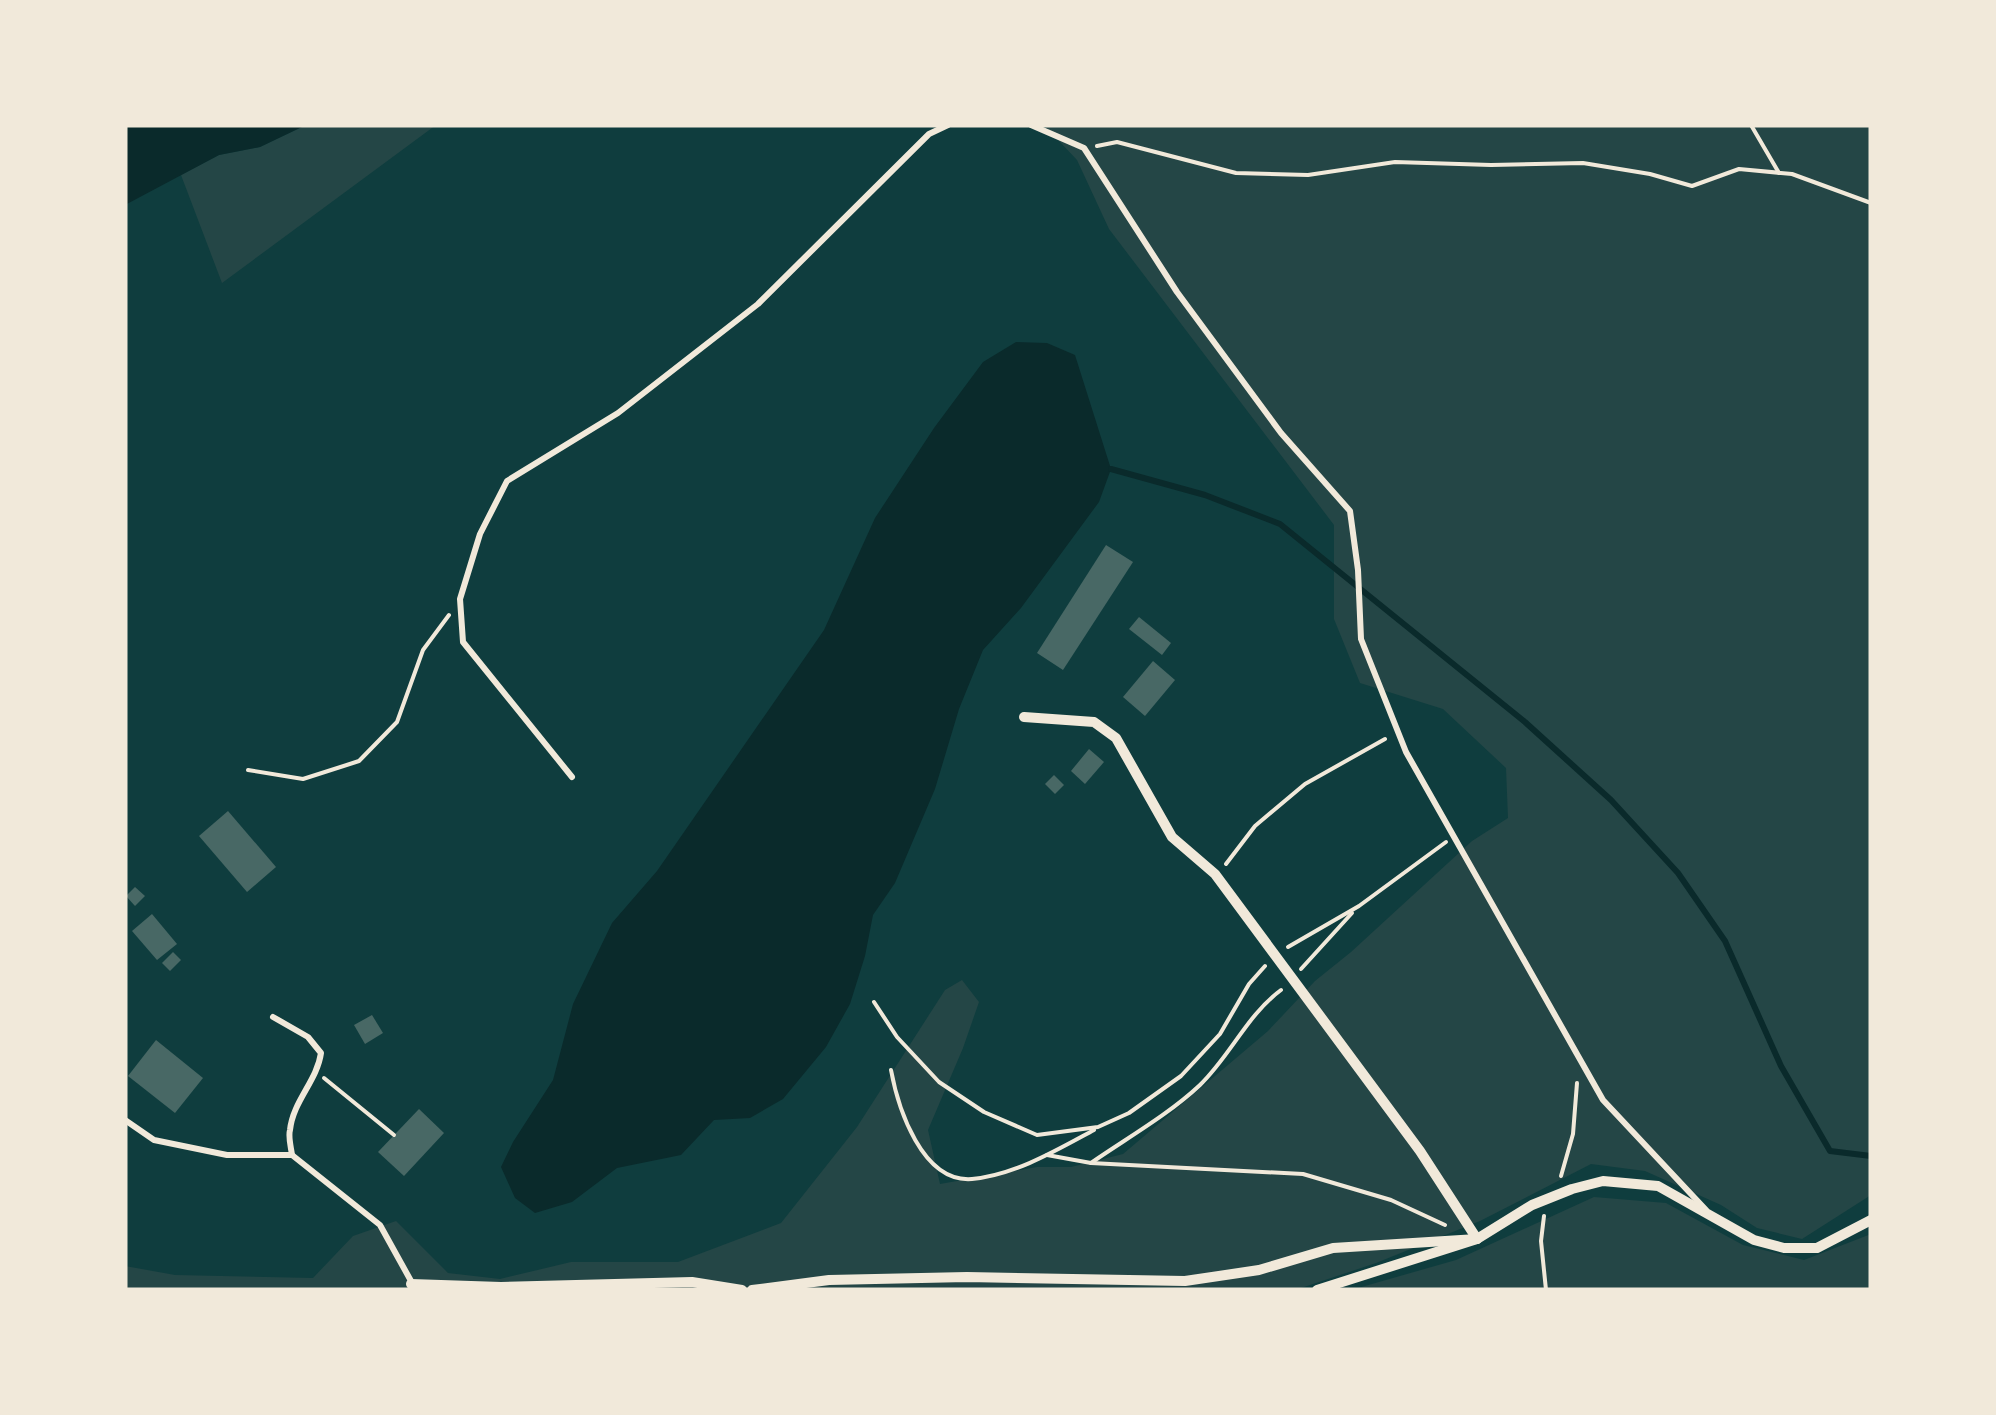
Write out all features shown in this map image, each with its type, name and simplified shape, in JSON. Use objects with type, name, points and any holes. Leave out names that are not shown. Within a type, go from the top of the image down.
[{"type":"street","points":[[1024,717],[1094,722],[1116,738],[1172,838],[1215,874],[1420,1152],[1477,1240]]},
{"type":"street","points":[[1317,1290],[1477,1240],[1546,1199],[1603,1181],[1658,1186],[1754,1240],[1784,1248],[1817,1248],[1871,1220]]},
{"type":"street","points":[[752,1290],[828,1280],[967,1277],[1185,1281],[1259,1270],[1333,1248],[1477,1240]]},
{"type":"street","points":[[413,1287],[692,1282],[742,1290]]},
{"type":"lane","points":[[572,778],[463,642],[460,599],[480,534],[508,482],[618,412],[758,304],[929,134],[948,125]]},
{"type":"lane","points":[[1031,125],[1084,148],[1177,292],[1281,433],[1350,512],[1361,639],[1398,731],[1603,1100],[1710,1214]]},
{"type":"lane","points":[[273,1017],[308,1038],[321,1053],[318,1073],[302,1098],[290,1130],[292,1155]]},
{"type":"lane","points":[[125,1120],[154,1140],[226,1154],[292,1155],[380,1224],[413,1287]]},
{"type":"path","points":[[1750,125],[1779,173]]},
{"type":"path","points":[[1084,148],[1117,142],[1236,173],[1308,175],[1395,162],[1491,166],[1582,163],[1650,174],[1692,186],[1739,169],[1792,174],[1871,202]]},
{"type":"path","points":[[248,770],[302,779],[359,761],[397,722],[423,650],[460,599]]},
{"type":"path","points":[[1215,874],[1233,858],[1255,826],[1304,784],[1398,731]]},
{"type":"path","points":[[892,1070],[898,1104],[922,1153],[942,1170],[969,1180],[1047,1155],[1129,1113],[1181,1076],[1220,1034],[1249,984],[1275,955],[1358,906],[1453,836]]},
{"type":"path","points":[[1091,1162],[1200,1084],[1260,1006],[1292,981],[1313,952],[1358,906]]},
{"type":"path","points":[[874,1002],[897,1037],[939,1082],[984,1112],[1037,1135],[1098,1128]]},
{"type":"path","points":[[318,1073],[394,1135]]},
{"type":"path","points":[[1546,1290],[1541,1241],[1546,1199],[1563,1173],[1573,1134],[1577,1081]]},
{"type":"path","points":[[1047,1155],[1091,1162],[1302,1174],[1392,1200],[1477,1240]]},
{"type":"shaded area","points":[[125,125],[306,125],[260,147],[219,155],[125,205]]},
{"type":"shaded area","points":[[306,125],[436,125],[222,283],[181,175],[219,155],[260,147]]},
{"type":"shaded area","points":[[1044,125],[1871,125],[1871,1195],[1802,1239],[1757,1228],[1721,1205],[1645,1171],[1591,1164],[1480,1221],[1376,1263],[1295,1290],[125,1290],[125,1266],[175,1275],[313,1278],[353,1236],[396,1221],[448,1273],[500,1279],[571,1262],[678,1262],[781,1223],[857,1127],[945,990],[962,980],[979,1002],[928,1130],[940,1184],[1037,1167],[1071,1167],[1123,1154],[1268,1031],[1315,981],[1472,841],[1508,818],[1506,768],[1443,709],[1360,683],[1334,619],[1334,525],[1109,229],[1077,160]]},
{"type":"shaded area","points":[[1016,342],[1047,343],[1075,355],[1111,469],[1099,502],[1021,608],[983,650],[959,709],[935,789],[895,883],[873,915],[850,1004],[826,1047],[783,1099],[750,1118],[714,1120],[681,1155],[617,1168],[572,1202],[535,1213],[515,1198],[501,1167],[553,1080],[573,1004],[612,923],[657,871],[824,630],[875,518],[934,428],[983,362]]},
{"type":"shaded area","points":[[1594,1197],[1666,1203],[1743,1245],[1804,1260],[1871,1234],[1871,1290],[1351,1290],[1456,1260]]},
{"type":"building","points":[[1106,545],[1133,562],[1063,670],[1037,653]]},
{"type":"building","points":[[1139,617],[1171,643],[1162,655],[1129,629]]},
{"type":"building","points":[[1153,661],[1175,680],[1145,716],[1123,697]]},
{"type":"building","points":[[1089,749],[1104,762],[1085,784],[1071,771]]},
{"type":"building","points":[[1054,775],[1064,785],[1055,794],[1045,784]]},
{"type":"building","points":[[228,811],[276,867],[247,892],[199,836]]},
{"type":"building","points":[[135,887],[145,896],[135,906],[126,896]]},
{"type":"building","points":[[152,914],[177,944],[157,960],[132,931]]},
{"type":"building","points":[[173,952],[181,960],[170,971],[162,963]]},
{"type":"building","points":[[372,1015],[383,1033],[365,1044],[354,1025]]},
{"type":"building","points":[[156,1040],[203,1078],[175,1113],[128,1076]]},
{"type":"building","points":[[419,1109],[444,1133],[404,1176],[378,1152]]},
{"type":"waterway","points":[[1111,469],[1205,495],[1280,524],[1525,722],[1611,800],[1678,873],[1725,941],[1781,1066],[1830,1151],[1871,1156]]}]
